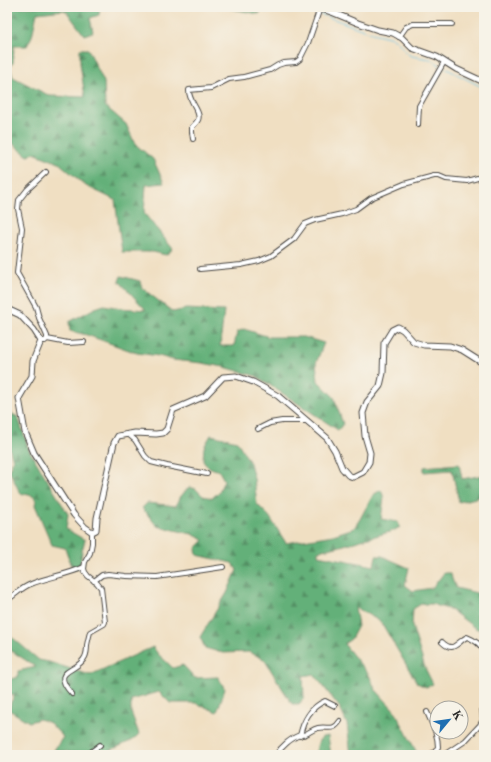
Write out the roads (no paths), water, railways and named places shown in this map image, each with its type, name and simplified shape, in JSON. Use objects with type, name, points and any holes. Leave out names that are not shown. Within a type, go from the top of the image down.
[{"type":"street","points":[[268,7],[320,8],[365,26],[393,34],[412,48],[437,57],[456,69],[484,82]]},
{"type":"street","points":[[193,139],[192,127],[198,121],[199,115],[189,97],[189,90],[211,88],[229,79],[249,76],[270,70],[284,63],[296,62],[300,59],[308,43],[320,8]]},
{"type":"street","points":[[399,37],[406,27],[413,24],[452,24]]},
{"type":"street","points":[[418,125],[419,106],[444,62]]},
{"type":"street","points":[[46,172],[26,190],[19,200],[18,209],[22,228],[17,273],[36,306],[47,339]]},
{"type":"street","points":[[200,269],[241,265],[259,261],[271,256],[294,239],[306,224],[315,220],[342,214],[356,209],[371,198],[404,184],[434,176],[467,181],[484,175]]},
{"type":"street","points":[[7,308],[20,315],[34,330],[41,341]]},
{"type":"street","points":[[92,532],[96,530],[114,443],[118,436],[134,433],[163,433],[167,429],[173,410],[205,396],[223,377],[236,376],[253,382],[278,396],[327,438],[335,451],[342,468],[348,475],[353,477],[363,472],[369,462],[370,453],[365,436],[363,413],[367,402],[380,386],[383,373],[384,343],[392,330],[398,327],[403,330],[414,342],[424,346],[450,346],[462,350],[481,362],[484,362]]},
{"type":"street","points":[[41,341],[45,341],[47,339],[68,343],[84,342]]},
{"type":"street","points":[[41,341],[33,361],[32,376],[19,398],[25,432],[34,453],[74,515],[92,532]]},
{"type":"street","points":[[258,429],[270,423],[282,421],[307,421]]},
{"type":"street","points":[[128,434],[135,440],[145,456],[151,462],[207,474]]},
{"type":"street","points":[[10,598],[29,585],[42,580],[75,572],[84,567],[90,553],[92,532]]},
{"type":"street","points":[[72,694],[63,681],[64,677],[67,672],[82,662],[86,656],[90,632],[105,622],[101,588],[98,583],[88,576],[84,567]]},
{"type":"street","points":[[94,581],[102,575],[108,574],[157,577],[223,567]]},
{"type":"street","points":[[442,642],[453,647],[467,637],[478,643],[484,652]]},
{"type":"street","points":[[444,755],[466,741],[480,726],[483,720],[482,708],[484,698]]},
{"type":"street","points":[[300,736],[302,725],[313,709],[326,701],[335,706]]},
{"type":"street","points":[[427,712],[438,740],[438,747],[435,752],[429,755]]},
{"type":"street","points":[[276,755],[286,743],[315,728],[332,728],[337,726],[340,721]]},
{"type":"street","points":[[87,755],[100,745]]},
{"type":"street","points":[[52,755],[64,755]]},
{"type":"waterway","points":[[250,7],[268,12],[317,13]]},
{"type":"waterway","points":[[320,14],[372,33],[393,38],[411,56],[430,59],[440,65]]},
{"type":"waterway","points":[[443,67],[480,86]]}]
